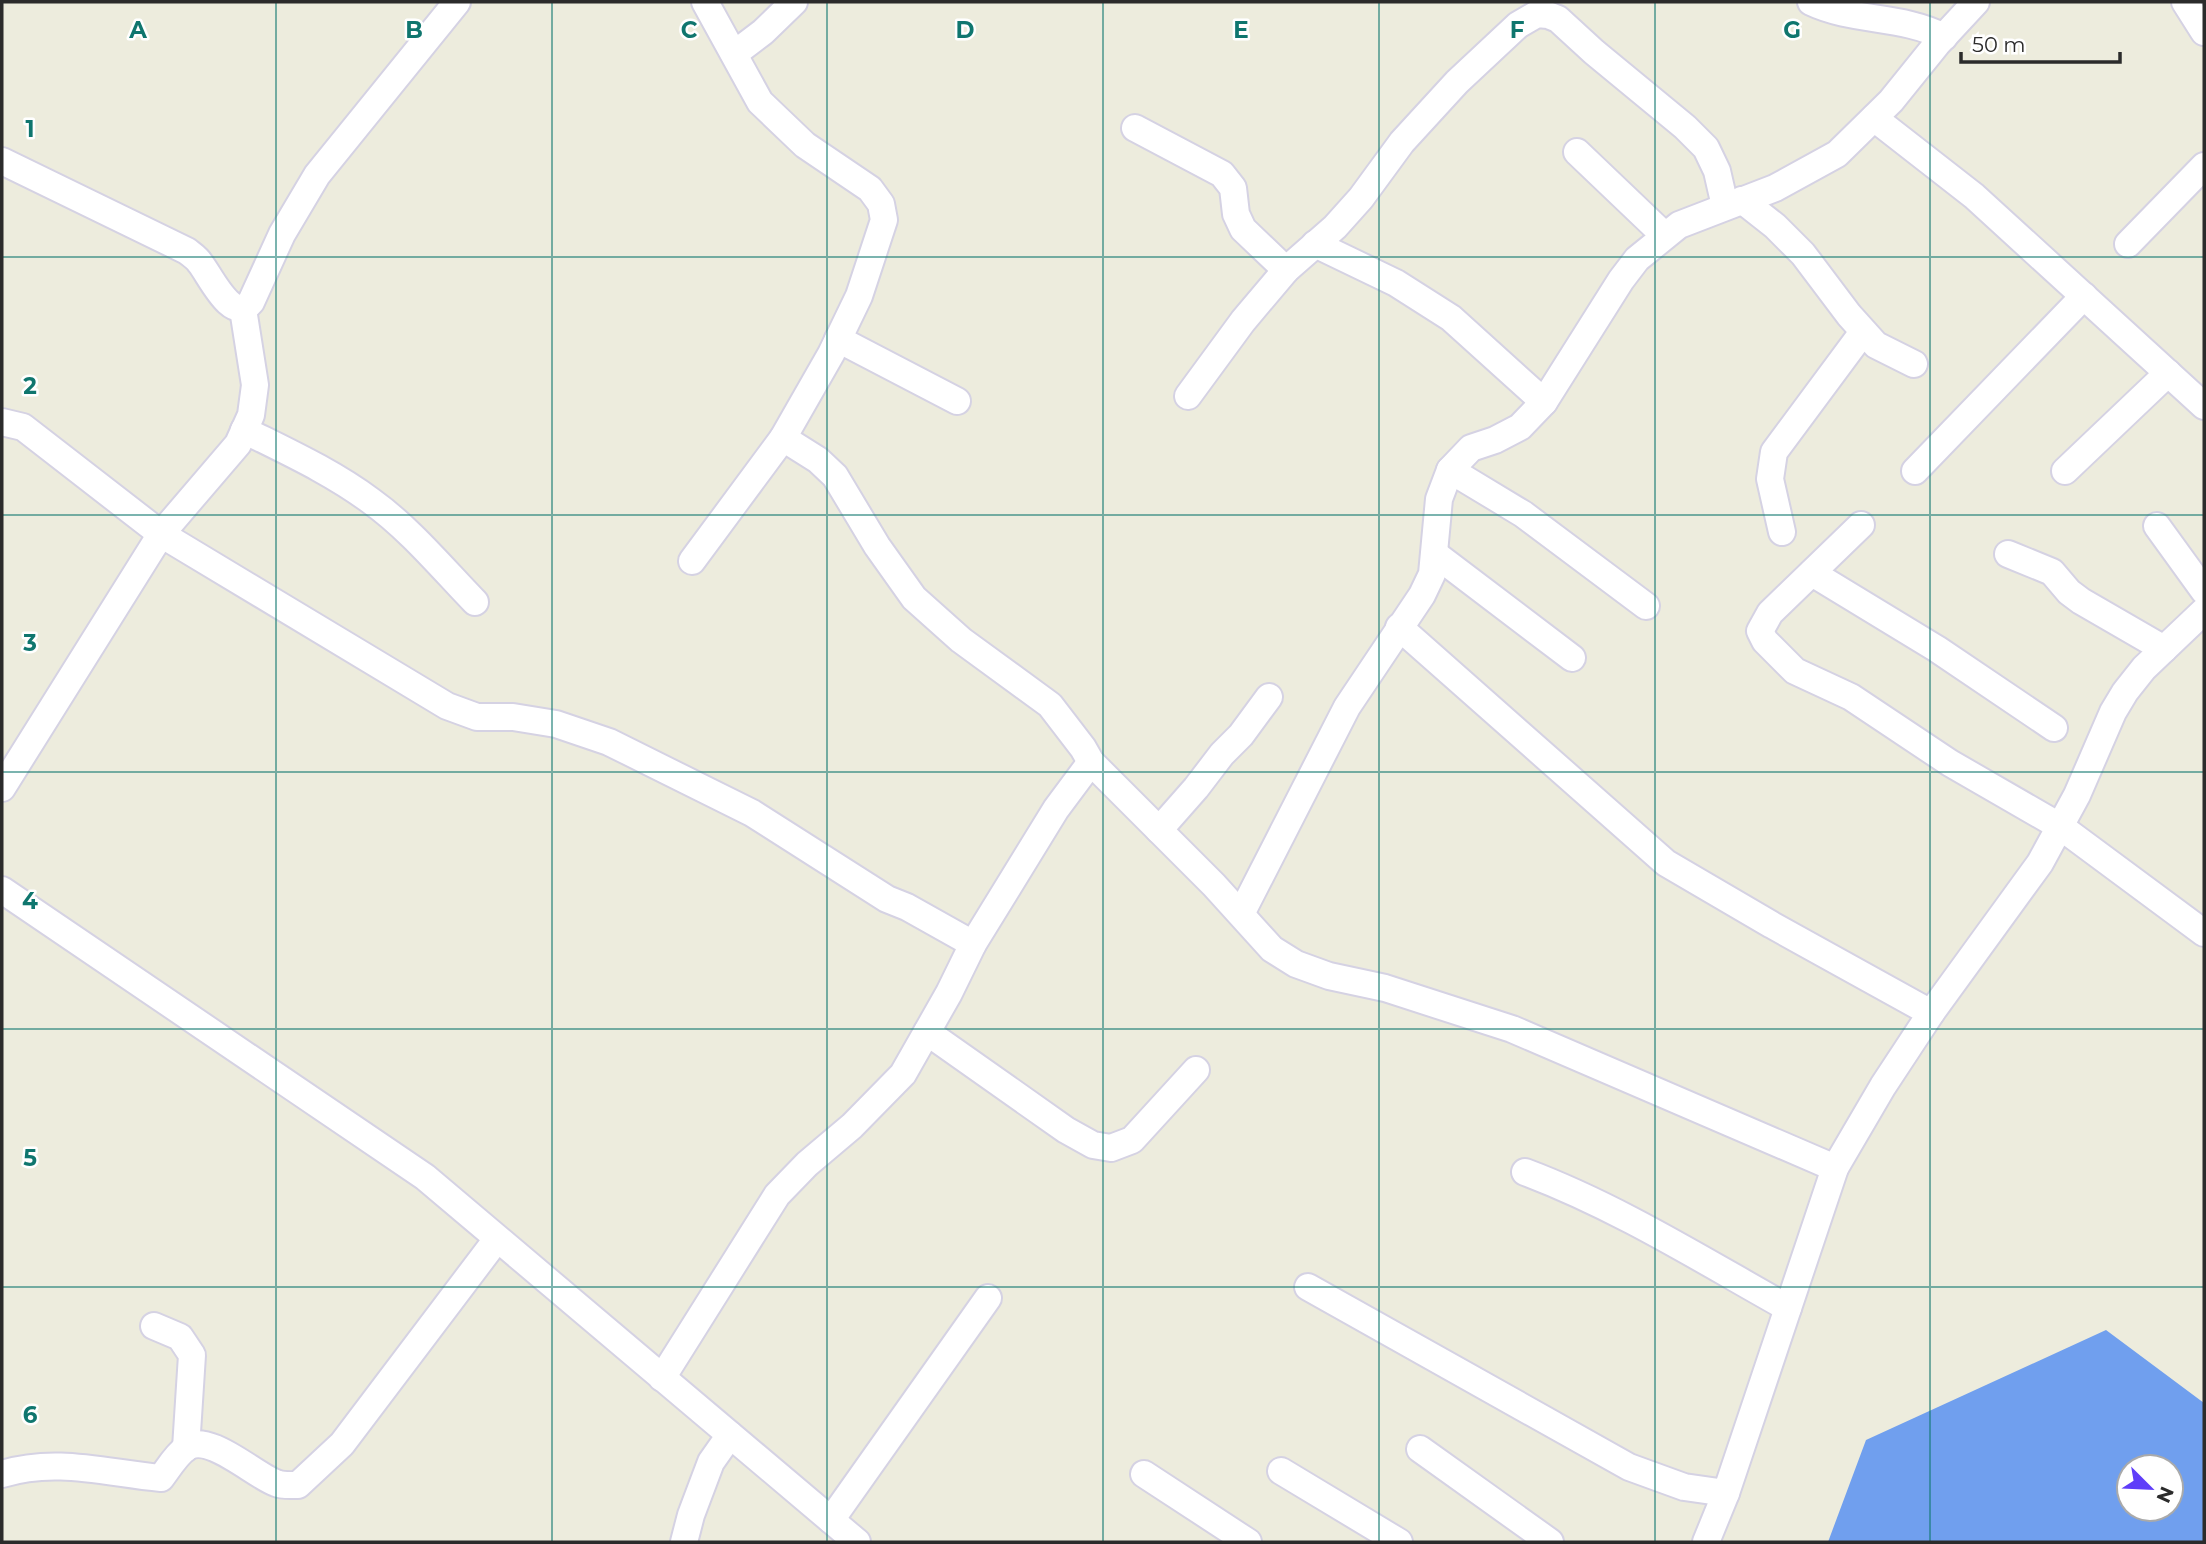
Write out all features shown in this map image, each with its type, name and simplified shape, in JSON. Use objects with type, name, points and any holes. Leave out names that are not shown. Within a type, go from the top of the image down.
[{"type":"street","points":[[243,309],[251,302],[282,234],[317,175],[457,2]]},
{"type":"street","points":[[692,561],[783,438],[859,296],[880,240],[884,220],[881,204],[870,189],[806,145],[760,102],[705,2]]},
{"type":"street","points":[[734,54],[763,32],[794,2]]},
{"type":"street","points":[[1811,2],[1835,11],[1917,25],[1944,37]]},
{"type":"street","points":[[1241,915],[1347,707],[1422,595],[1432,574],[1439,499],[1450,470],[1471,448],[1495,440],[1520,427],[1544,402],[1637,258],[1664,234],[1679,225],[1775,188],[1837,154],[1891,101],[1976,2]]},
{"type":"street","points":[[2185,2],[2204,32]]},
{"type":"street","points":[[1188,396],[1243,321],[1286,270],[1344,217],[1402,142],[1457,82],[1518,25],[1538,14],[1558,19],[1685,127],[1706,148],[1733,203],[1775,226],[1803,254],[1876,345],[1914,364]]},
{"type":"street","points":[[1874,118],[1974,196],[2204,406]]},
{"type":"street","points":[[1135,128],[1222,174],[1233,188],[1236,214],[1243,229],[1286,270]]},
{"type":"street","points":[[1577,152],[1664,234]]},
{"type":"street","points":[[2,161],[187,251],[199,261],[226,300],[234,307],[243,309]]},
{"type":"street","points":[[2127,244],[2204,166]]},
{"type":"street","points":[[1315,244],[1396,283],[1451,318],[1544,402]]},
{"type":"street","points":[[1915,471],[2084,296]]},
{"type":"street","points":[[2,788],[161,534],[238,444],[251,415],[255,385],[243,309]]},
{"type":"street","points":[[1782,532],[1770,479],[1774,452],[1863,332]]},
{"type":"street","points":[[838,339],[957,401]]},
{"type":"street","points":[[2065,471],[2168,373]]},
{"type":"street","points":[[2,422],[23,427],[161,534],[447,706],[477,718],[513,718],[556,724],[609,742],[752,813],[887,899],[907,907],[973,944]]},
{"type":"street","points":[[244,430],[329,473],[373,502],[392,517],[475,602]]},
{"type":"street","points":[[783,438],[818,460],[835,476],[877,546],[914,598],[961,640],[1050,705],[1091,762],[1272,949],[1296,964],[1329,976],[1385,988],[1512,1029],[1835,1168]]},
{"type":"street","points":[[1450,470],[1523,514],[1646,606]]},
{"type":"street","points":[[1861,525],[1763,622],[1760,631],[1765,641],[1795,671],[1851,698],[1950,763],[2061,827],[2204,933]]},
{"type":"street","points":[[2157,526],[2204,591]]},
{"type":"street","points":[[1435,554],[1573,658]]},
{"type":"street","points":[[2008,554],[2052,572],[2069,592],[2081,601],[2164,649]]},
{"type":"street","points":[[1812,573],[1937,649],[2054,728]]},
{"type":"street","points":[[1706,1542],[1726,1493],[1835,1168],[1883,1086],[1931,1013],[2040,863],[2077,795],[2113,712],[2144,668],[2204,611]]},
{"type":"street","points":[[1399,627],[1666,863],[1931,1013]]},
{"type":"street","points":[[1159,830],[1241,735],[1269,697]]},
{"type":"street","points":[[662,1378],[777,1195],[807,1164],[852,1126],[903,1074],[973,944],[1056,809],[1091,762]]},
{"type":"street","points":[[2,890],[425,1178],[857,1542]]},
{"type":"street","points":[[927,1032],[1093,1146],[1111,1148],[1132,1140],[1196,1070]]},
{"type":"street","points":[[1525,1172],[1608,1207],[1788,1308]]},
{"type":"street","points":[[2,1474],[19,1469],[66,1465],[161,1478],[186,1448],[195,1444],[221,1451],[279,1485],[298,1485],[342,1444],[498,1239]]},
{"type":"street","points":[[1308,1287],[1629,1467],[1684,1487],[1726,1493]]},
{"type":"street","points":[[831,1520],[988,1298]]},
{"type":"street","points":[[154,1326],[180,1337],[191,1355],[186,1448]]},
{"type":"street","points":[[684,1542],[711,1462],[730,1435]]},
{"type":"street","points":[[1420,1448],[1550,1542]]},
{"type":"street","points":[[1281,1471],[1399,1542]]},
{"type":"street","points":[[1144,1474],[1248,1542]]},
{"type":"water","points":[[2106,1330],[2204,1403],[2204,1542],[1828,1542],[1866,1440]]}]
